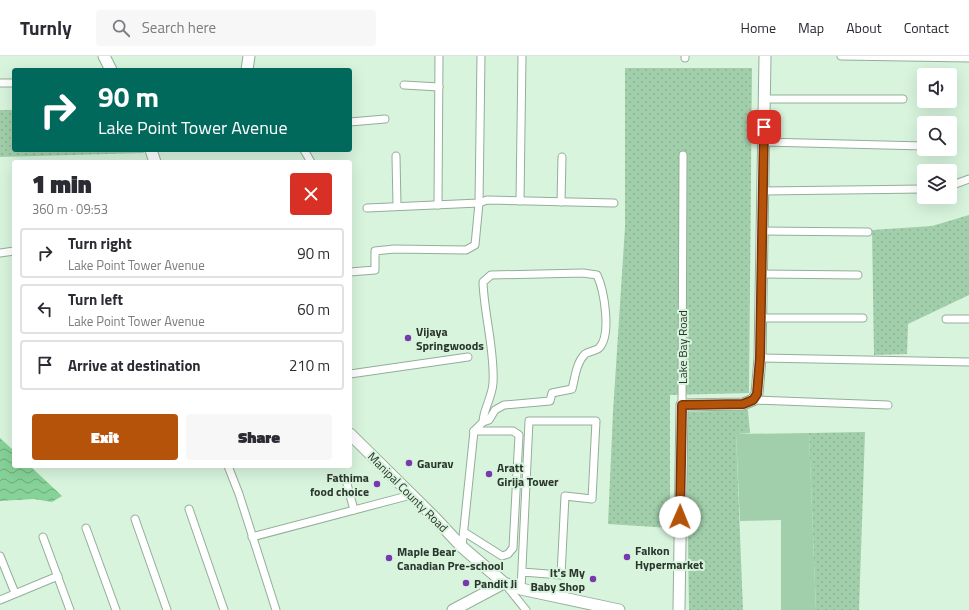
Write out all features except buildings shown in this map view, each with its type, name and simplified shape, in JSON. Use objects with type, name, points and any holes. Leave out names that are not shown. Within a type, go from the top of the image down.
[{"type":"street","points":[[104,56],[110,68]]},
{"type":"street","points":[[247,68],[249,56]]},
{"type":"street","points":[[438,204],[439,56]]},
{"type":"street","points":[[352,272],[375,270],[375,251],[394,249],[466,250],[475,245],[479,203],[481,56]]},
{"type":"street","points":[[520,201],[522,56]]},
{"type":"street","points":[[753,400],[757,394],[760,358],[765,56]]},
{"type":"street","points":[[841,56],[969,58]]},
{"type":"street","points":[[0,84],[12,82]]},
{"type":"street","points":[[404,86],[439,87]]},
{"type":"street","points":[[764,99],[903,99]]},
{"type":"street","points":[[352,122],[385,119]]},
{"type":"street","points":[[764,142],[917,146]]},
{"type":"street","points":[[396,156],[397,206]]},
{"type":"street","name":"Lake Bay Road","points":[[679,610],[682,405],[682,156]]},
{"type":"street","points":[[561,202],[562,157]]},
{"type":"street","points":[[957,183],[969,179]]},
{"type":"street","points":[[763,191],[917,189]]},
{"type":"street","points":[[368,208],[479,203],[487,200],[614,203]]},
{"type":"street","points":[[762,231],[868,232]]},
{"type":"street","points":[[0,253],[12,252]]},
{"type":"street","points":[[462,547],[474,431],[482,422],[488,406],[493,382],[483,282],[491,275],[583,273],[597,275],[605,298],[604,339],[599,348],[586,354],[579,364],[572,389],[552,393],[550,401],[504,405],[495,410],[489,420],[482,422]]},
{"type":"street","points":[[762,274],[858,275]]},
{"type":"street","points":[[761,318],[864,318]]},
{"type":"street","points":[[946,319],[969,320]]},
{"type":"street","points":[[352,374],[468,357]]},
{"type":"street","points":[[760,358],[969,362]]},
{"type":"street","points":[[682,405],[743,404],[753,400],[888,405]]},
{"type":"street","points":[[488,406],[495,410]]},
{"type":"street","points":[[521,590],[529,421],[596,421],[592,499],[565,496],[561,575],[522,572]]},
{"type":"street","points":[[464,532],[502,556],[508,554],[513,548],[519,436],[513,431],[474,431]]},
{"type":"street","name":"Manipal County Road","points":[[352,436],[462,547],[504,583],[521,590],[619,610]]},
{"type":"street","points":[[229,468],[274,609]]},
{"type":"street","points":[[347,484],[354,510]]},
{"type":"street","points":[[252,537],[411,495]]},
{"type":"street","points":[[189,509],[224,610]]},
{"type":"street","points":[[135,519],[166,610]]},
{"type":"street","points":[[86,528],[116,610]]},
{"type":"street","points":[[43,537],[70,610]]},
{"type":"street","points":[[0,556],[15,593]]},
{"type":"street","points":[[0,600],[58,576]]},
{"type":"street","points":[[454,610],[504,583],[526,610]]},
{"type":"shaded area","points":[[625,68],[752,68],[749,393],[670,395],[670,528],[608,524],[613,412],[625,227]]},
{"type":"shaded area","points":[[0,110],[12,110],[12,152],[144,153],[0,157]]},
{"type":"shaded area","points":[[969,215],[969,295],[908,324],[907,354],[874,355],[872,230],[932,226]]},
{"type":"shaded area","points":[[748,410],[750,433],[736,434],[743,610],[689,610],[686,412]]},
{"type":"shaded area","points":[[865,432],[859,610],[816,610],[809,433]]},
{"type":"shaded area","points":[[809,433],[816,610],[781,610],[781,520],[740,521],[736,434]]},
{"type":"water","points":[[0,438],[12,449],[12,468],[32,468],[62,496],[52,502],[34,499],[0,501]]},
{"type":"place","name":"Vijaya Springwoods","points":[[408,338]]},
{"type":"place","name":"Gaurav","points":[[409,463]]},
{"type":"place","name":"Aratt Girija Tower","points":[[489,474]]},
{"type":"place","name":"Fathima food choice","points":[[377,484]]},
{"type":"place","name":"Falkon Hypermarket","points":[[627,557]]},
{"type":"place","name":"Maple Bear Canadian Pre-school","points":[[389,558]]},
{"type":"place","name":"It's My Baby Shop","points":[[593,579]]},
{"type":"place","name":"Pandit Ji","points":[[466,583]]},
{"type":"route","points":[[680,517],[680,411],[682,405],[743,404],[753,400],[757,394],[760,358],[764,127]]}]
